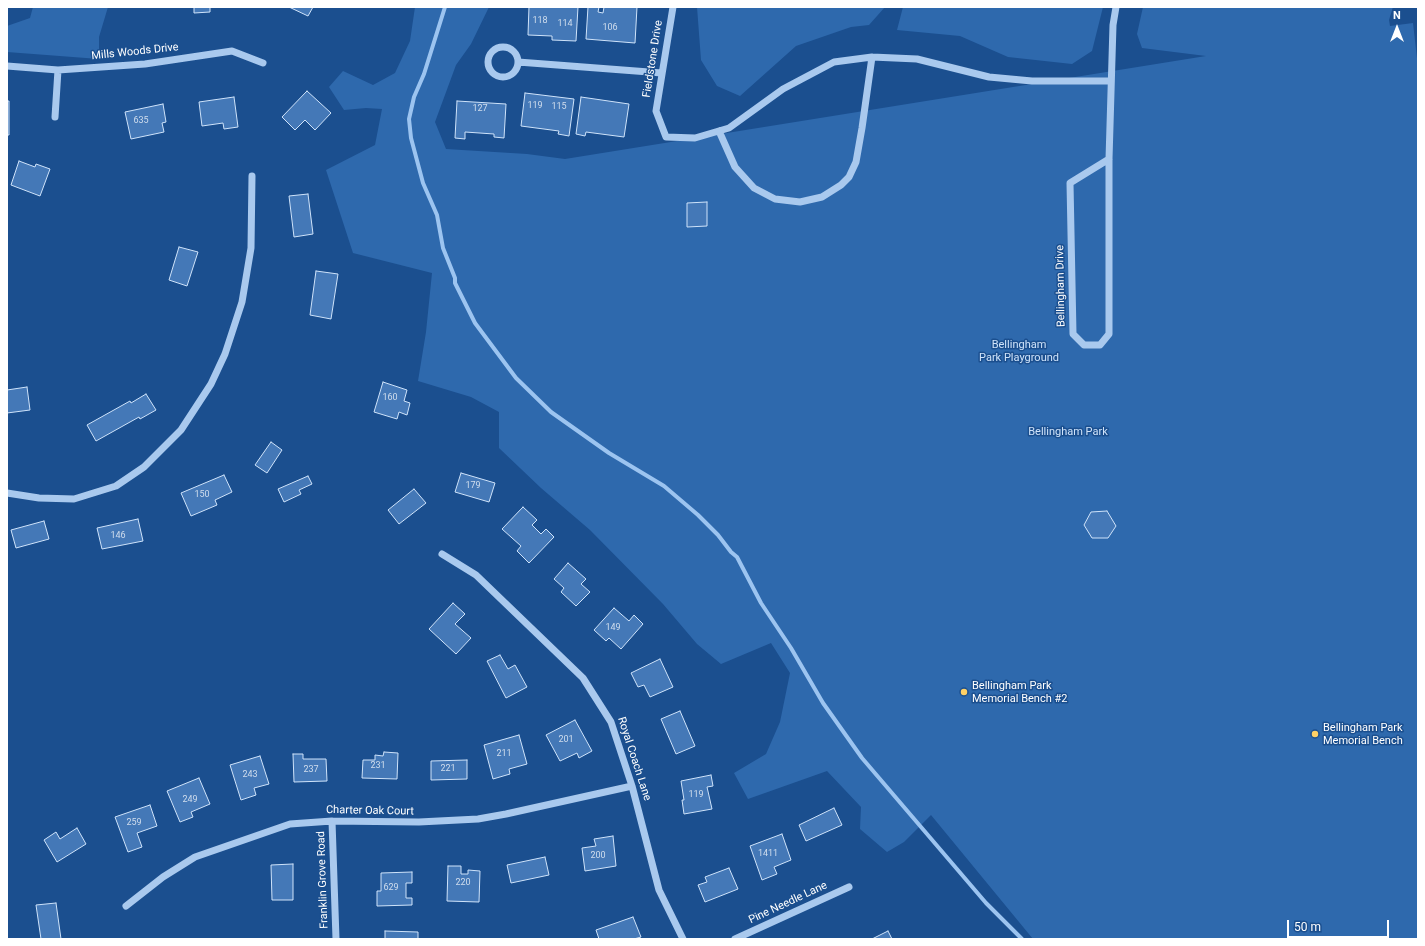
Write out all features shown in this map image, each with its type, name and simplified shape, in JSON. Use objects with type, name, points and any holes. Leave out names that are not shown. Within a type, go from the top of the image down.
[{"type":"street","name":"Fieldstone Drive","points":[[673,7],[656,112],[666,137],[695,138],[719,131]]},
{"type":"street","name":"Bellingham Drive","points":[[1109,159],[1070,183],[1073,334],[1084,345],[1100,345],[1109,334],[1109,159],[1113,25],[1116,7]]},
{"type":"street","points":[[503,47],[512,50],[518,58],[518,62],[514,72],[510,75],[500,77],[491,72],[488,62],[489,57],[494,50],[503,47]]},
{"type":"street","name":"Mills Woods Drive","points":[[7,66],[58,70],[146,64],[232,51],[263,63]]},
{"type":"street","points":[[872,57],[856,162],[848,177],[841,185],[822,197],[800,202],[775,199],[754,188],[735,167],[719,131],[729,128],[783,89],[834,62],[872,57],[917,59],[989,77],[1032,81],[1111,81]]},
{"type":"street","points":[[518,62],[662,73]]},
{"type":"street","points":[[55,117],[58,70]]},
{"type":"street","points":[[7,493],[39,498],[74,499],[116,486],[144,467],[181,430],[211,384],[225,354],[242,302],[251,248],[252,176]]},
{"type":"street","name":"Royal Coach Lane","points":[[442,554],[476,575],[583,678],[612,722],[632,786],[659,890],[683,939]]},
{"type":"street","name":"Charter Oak Court","points":[[126,906],[163,877],[195,857],[290,824],[332,821],[419,822],[478,819],[632,786]]},
{"type":"street","name":"Franklin Grove Road","points":[[332,821],[336,939]]},
{"type":"street","name":"Pine Needle Lane","points":[[735,939],[850,887]]},
{"type":"green space","points":[[33,7],[108,7],[99,37],[99,59],[7,52],[7,26],[30,18]]},
{"type":"green space","name":"Bellingham Park","points":[[415,7],[489,7],[471,44],[456,65],[435,122],[446,149],[527,154],[565,159],[1206,56],[1142,48],[1137,34],[1143,7],[1393,7],[1389,20],[1390,26],[1413,23],[1418,67],[1418,939],[1033,939],[931,815],[904,842],[887,852],[860,829],[861,807],[827,771],[748,799],[734,773],[766,754],[780,722],[790,673],[771,643],[721,664],[697,644],[663,604],[590,530],[541,488],[499,448],[499,412],[471,397],[418,381],[426,332],[432,273],[353,253],[326,170],[375,145],[382,109],[366,108],[344,110],[329,87],[343,71],[373,85],[395,73],[410,41]]},
{"type":"green space","points":[[697,7],[885,7],[869,25],[851,27],[796,46],[740,96],[717,86],[701,60]]},
{"type":"green space","points":[[903,7],[1103,7],[1092,51],[1072,64],[1008,57],[960,36],[897,30]]},
{"type":"building","points":[[194,7],[210,7],[210,12],[194,13]]},
{"type":"building","points":[[289,7],[313,7],[308,16]]},
{"type":"building","points":[[529,7],[578,7],[576,41],[552,40],[552,36],[528,35]]},
{"type":"building","points":[[588,7],[599,7],[598,12],[603,13],[604,7],[637,7],[635,43],[586,39]]},
{"type":"building","points":[[307,91],[331,113],[315,130],[305,120],[295,130],[282,117]]},
{"type":"building","points":[[525,93],[574,99],[569,136],[558,134],[559,131],[521,126]]},
{"type":"building","points":[[234,97],[238,127],[224,129],[223,123],[202,126],[199,102]]},
{"type":"building","points":[[581,97],[629,104],[624,137],[586,132],[585,136],[576,134]]},
{"type":"building","points":[[7,101],[9,101],[9,135],[7,135]]},
{"type":"building","points":[[457,101],[506,104],[504,138],[494,137],[494,134],[465,132],[465,139],[455,138]]},
{"type":"building","points":[[163,104],[166,122],[162,123],[164,132],[131,139],[125,112]]},
{"type":"building","points":[[19,161],[35,167],[36,164],[50,169],[40,196],[11,185]]},
{"type":"building","points":[[308,194],[313,234],[294,237],[289,196]]},
{"type":"building","points":[[707,202],[707,226],[687,227],[687,203]]},
{"type":"building","points":[[179,247],[198,252],[187,286],[169,280]]},
{"type":"building","points":[[316,271],[338,274],[331,319],[310,315]]},
{"type":"building","points":[[383,382],[407,390],[404,401],[410,403],[407,415],[399,412],[397,419],[374,412]]},
{"type":"building","points":[[27,387],[30,410],[7,413],[7,390]]},
{"type":"building","points":[[146,394],[156,410],[140,419],[139,417],[96,441],[87,425],[130,401],[131,403]]},
{"type":"building","points":[[271,442],[282,450],[267,473],[255,465]]},
{"type":"building","points":[[461,473],[495,483],[489,502],[455,492]]},
{"type":"building","points":[[224,475],[232,492],[215,500],[217,505],[191,516],[181,493]]},
{"type":"building","points":[[308,476],[312,484],[299,490],[301,494],[284,502],[278,489]]},
{"type":"building","points":[[414,489],[426,503],[399,524],[388,510]]},
{"type":"building","points":[[523,507],[537,520],[532,525],[541,534],[546,529],[554,537],[529,563],[517,551],[521,546],[502,529]]},
{"type":"building","points":[[1107,511],[1116,526],[1108,538],[1092,538],[1084,525],[1091,512]]},
{"type":"building","points":[[138,519],[143,541],[102,549],[97,528]]},
{"type":"building","points":[[44,521],[49,539],[16,548],[11,530]]},
{"type":"building","points":[[568,563],[586,579],[581,584],[590,592],[576,606],[561,592],[564,588],[554,579]]},
{"type":"building","points":[[453,603],[465,614],[455,624],[471,638],[456,654],[429,629]]},
{"type":"building","points":[[614,608],[629,621],[634,615],[643,624],[621,649],[609,638],[606,641],[594,630]]},
{"type":"building","points":[[500,655],[508,669],[515,665],[527,687],[506,698],[487,661]]},
{"type":"building","points":[[660,659],[673,687],[650,697],[644,685],[638,687],[631,673]]},
{"type":"building","points":[[680,711],[695,746],[676,754],[661,719]]},
{"type":"building","points":[[575,720],[592,751],[579,758],[577,753],[560,761],[546,735]]},
{"type":"building","points":[[519,735],[527,764],[509,769],[510,774],[493,779],[484,745]]},
{"type":"building","points":[[384,752],[398,753],[397,779],[362,778],[363,760],[375,760],[375,755],[383,756]]},
{"type":"building","points":[[293,754],[303,754],[303,759],[326,759],[327,781],[294,782]]},
{"type":"building","points":[[260,756],[269,784],[254,788],[256,795],[241,800],[230,765]]},
{"type":"building","points":[[467,760],[467,779],[431,780],[431,761]]},
{"type":"building","points":[[711,775],[713,786],[707,787],[712,809],[684,814],[682,800],[684,800],[681,781]]},
{"type":"building","points":[[199,778],[210,804],[191,812],[193,817],[180,822],[167,791]]},
{"type":"building","points":[[150,805],[157,826],[137,833],[142,847],[128,852],[115,817]]},
{"type":"building","points":[[834,808],[842,825],[806,841],[799,825]]},
{"type":"building","points":[[77,828],[86,844],[57,862],[44,840],[56,832],[60,839]]},
{"type":"building","points":[[782,834],[791,860],[774,867],[777,874],[762,880],[750,846]]},
{"type":"building","points":[[613,836],[616,866],[585,871],[582,848],[596,846],[594,839]]},
{"type":"building","points":[[545,857],[549,875],[511,883],[507,865]]},
{"type":"building","points":[[293,864],[293,900],[272,900],[271,865]]},
{"type":"building","points":[[448,866],[461,866],[461,874],[468,874],[468,870],[480,871],[479,902],[447,901]]},
{"type":"building","points":[[729,868],[738,889],[705,902],[698,885],[707,882],[705,877]]},
{"type":"building","points":[[412,872],[412,883],[406,883],[406,898],[412,898],[412,905],[377,906],[377,891],[381,891],[381,873]]},
{"type":"building","points":[[56,903],[61,939],[41,939],[36,905]]},
{"type":"building","points":[[633,917],[641,937],[634,939],[599,939],[596,930]]},
{"type":"building","points":[[385,931],[418,932],[418,939],[385,939]]},
{"type":"building","points":[[888,931],[892,939],[872,939]]},
{"type":"waterway","points":[[445,7],[424,74],[414,97],[409,119],[411,138],[423,183],[437,215],[443,248],[455,278],[455,283],[475,323],[516,378],[551,412],[609,453],[664,486],[698,515],[718,535],[731,552],[737,557],[761,603],[791,648],[823,703],[862,758],[986,903],[1022,939]]},
{"type":"place","name":"Bellingham Park Memorial Bench #2","points":[[964,692]]},
{"type":"place","name":"Bellingham Park Memorial Bench","points":[[1315,734]]},
{"type":"park label","name":"Bellingham Park Playground","points":[[1019,351]]}]
